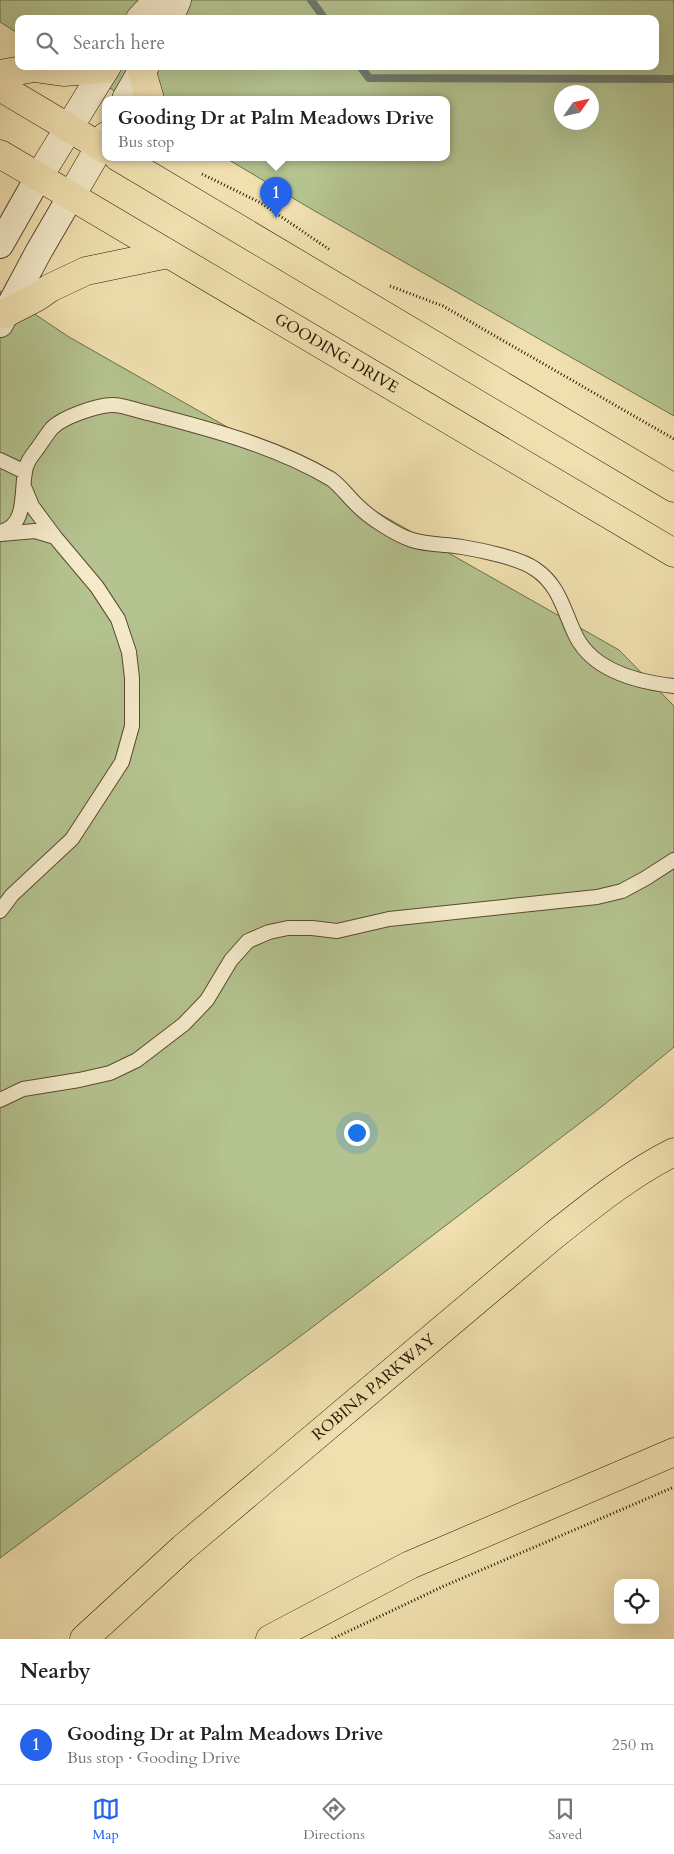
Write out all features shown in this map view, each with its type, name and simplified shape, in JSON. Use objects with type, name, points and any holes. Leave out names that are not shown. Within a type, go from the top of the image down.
[{"type":"main road","points":[[0,74],[23,70]]},
{"type":"main road","points":[[48,70],[63,72],[84,70]]},
{"type":"main road","points":[[144,70],[149,96]]},
{"type":"main road","points":[[0,87],[68,129],[102,145]]},
{"type":"main road","name":"GOODING DRIVE","points":[[0,154],[674,554]]},
{"type":"main road","points":[[148,166],[674,488]]},
{"type":"main road","points":[[2,319],[58,283],[86,271],[168,254]]},
{"type":"main road","name":"ROBINA PARKWAY","points":[[84,1639],[190,1542],[553,1236],[636,1173],[674,1152]]},
{"type":"main road","points":[[270,1639],[410,1565],[674,1452]]},
{"type":"street","points":[[144,15],[158,0]]},
{"type":"street","points":[[171,15],[177,0]]},
{"type":"street","points":[[0,245],[38,178],[105,70]]},
{"type":"street","points":[[128,96],[143,70]]},
{"type":"street","points":[[2,319],[71,196],[102,154]]},
{"type":"lane","points":[[0,533],[8,530],[19,517],[24,497],[24,477],[27,465],[53,427],[85,410],[112,404],[199,426],[284,456],[333,480],[360,509],[393,531],[411,540],[442,546],[461,546],[506,557],[533,567],[550,580],[560,596],[575,636],[587,653],[605,666],[627,676],[658,685],[674,686]]},
{"type":"lane","points":[[0,460],[24,477],[32,506],[55,537],[97,586],[118,619],[129,652],[132,678],[132,726],[122,762],[72,840],[12,895],[0,911]]},
{"type":"lane","points":[[0,533],[35,531],[55,537]]},
{"type":"lane","points":[[0,1100],[23,1089],[110,1073],[137,1060],[184,1024],[207,1000],[231,960],[248,941],[269,932],[288,928],[337,931],[389,919],[597,897],[622,891],[674,860]]},
{"type":"path","points":[[199,173],[261,203],[297,226],[337,256]]},
{"type":"path","points":[[386,284],[443,306],[674,439]]},
{"type":"path","points":[[332,1639],[444,1586],[674,1486]]},
{"type":"green space","points":[[0,0],[674,0],[674,416],[231,161],[450,161],[450,96],[123,96],[80,70],[659,70],[659,15],[15,15],[15,31],[0,22]]},
{"type":"green space","points":[[0,291],[69,337],[619,650],[674,706],[674,1047],[605,1104],[310,1329],[0,1558]]},
{"type":"waterway","points":[[311,0],[322,15]]},
{"type":"waterway","points":[[363,70],[369,78],[674,79]]},
{"type":"place","name":"Gooding Dr at Palm Meadows Drive","points":[[276,218]]}]
